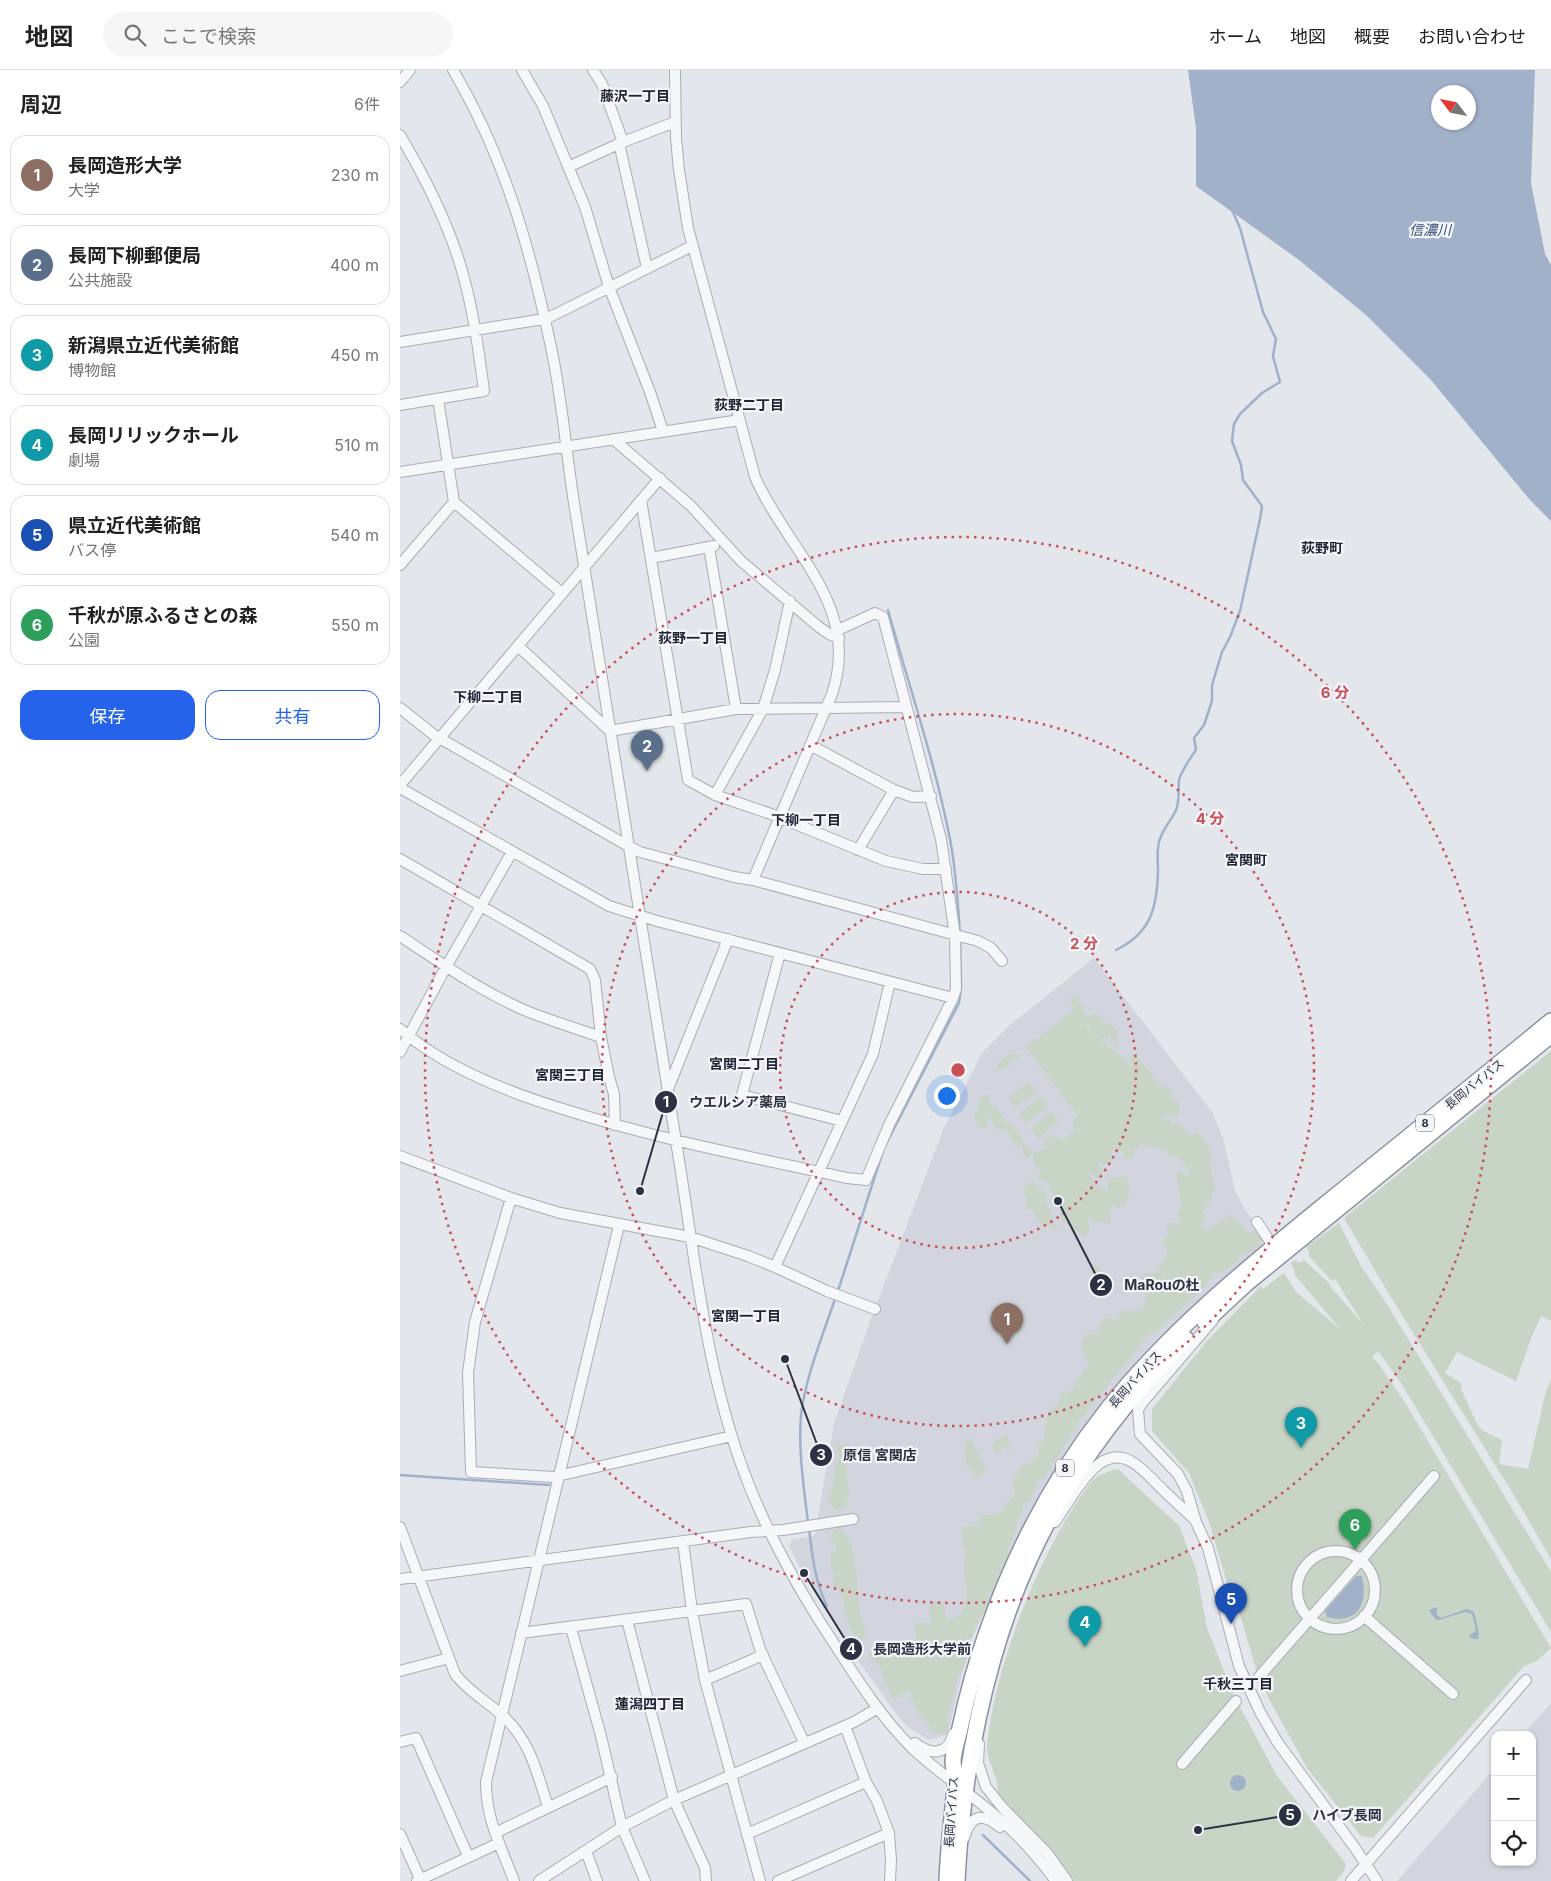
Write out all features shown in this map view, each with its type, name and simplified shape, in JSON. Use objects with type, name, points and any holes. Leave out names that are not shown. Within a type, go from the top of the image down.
[{"type":"highway","name":"長岡バイパス","points":[[954,1880],[948,1848],[960,1787],[995,1652],[1016,1590],[1036,1545],[1057,1505],[1111,1425],[1153,1373],[1198,1328],[1303,1230],[1551,1022]]},
{"type":"highway","name":"長岡バイパス","points":[[960,1787],[953,1762],[977,1659],[997,1603],[1025,1538],[1059,1477],[1108,1408],[1156,1354],[1228,1286],[1303,1230],[1551,1035]]},
{"type":"street","points":[[400,82],[410,70]]},
{"type":"street","points":[[453,70],[466,92],[508,183],[530,255],[551,348],[690,1238],[709,1344],[732,1436],[749,1486],[787,1567],[820,1622],[878,1708],[912,1748],[1018,1836],[1056,1881]]},
{"type":"street","points":[[522,70],[543,106],[585,207],[609,287],[650,392],[663,431]]},
{"type":"street","points":[[593,70],[602,84],[622,142],[647,268]]},
{"type":"street","points":[[675,70],[675,122],[680,178],[692,246],[755,477],[764,498],[818,582],[829,603],[838,634],[840,652],[838,672],[826,708],[753,880]]},
{"type":"street","points":[[568,167],[622,142],[675,122]]},
{"type":"street","points":[[400,135],[432,195],[464,277],[476,331],[484,391],[400,404]]},
{"type":"street","points":[[400,342],[544,319],[692,246]]},
{"type":"street","points":[[438,399],[454,502],[562,593]]},
{"type":"street","points":[[400,472],[740,420]]},
{"type":"street","points":[[404,1033],[459,1068],[538,1102],[676,1141],[848,1178],[866,1180],[888,1124],[953,998],[956,989],[954,936],[941,839],[883,617],[875,614],[838,634],[829,634],[741,561],[691,506],[613,439]]},
{"type":"street","points":[[660,478],[400,786],[609,906],[728,940],[953,998]]},
{"type":"street","points":[[641,500],[688,780],[715,794],[897,865],[946,870]]},
{"type":"street","points":[[400,566],[454,502]]},
{"type":"street","points":[[651,558],[725,544]]},
{"type":"street","points":[[709,547],[736,709]]},
{"type":"street","points":[[715,794],[763,709],[775,670],[790,601]]},
{"type":"street","points":[[518,646],[610,731]]},
{"type":"street","points":[[610,731],[736,709],[906,707]]},
{"type":"street","points":[[400,708],[440,739],[630,847],[659,857],[734,877],[753,880],[965,938],[987,945],[1002,961]]},
{"type":"street","points":[[810,745],[894,790],[913,797],[931,796]]},
{"type":"street","points":[[858,850],[894,790]]},
{"type":"street","points":[[400,1052],[404,1033],[446,967],[512,852]]},
{"type":"street","points":[[400,859],[590,970],[595,980],[601,1037],[614,1094],[615,1125]]},
{"type":"street","points":[[400,936],[446,967],[503,1000],[528,1012],[601,1037]]},
{"type":"street","points":[[668,1089],[728,940]]},
{"type":"street","points":[[780,953],[742,1095],[842,1121]]},
{"type":"street","points":[[775,1267],[873,1054],[890,982]]},
{"type":"street","points":[[400,1156],[511,1198],[560,1213],[690,1238],[748,1256],[827,1291],[875,1309]]},
{"type":"street","points":[[511,1198],[475,1322],[468,1374],[471,1472],[559,1476],[732,1436]]},
{"type":"street","points":[[1256,1222],[1269,1240]]},
{"type":"street","points":[[514,1881],[487,1808],[486,1782],[619,1225]]},
{"type":"street","points":[[1233,1296],[1138,1410],[1140,1434],[1178,1474],[1187,1491],[1196,1522],[1208,1548],[1239,1666],[1260,1712],[1278,1743],[1377,1881]]},
{"type":"street","points":[[1016,1590],[1028,1573],[1054,1523],[1094,1469],[1103,1462],[1114,1458],[1123,1458],[1138,1465],[1196,1522]]},
{"type":"street","points":[[1259,1676],[1434,1476]]},
{"type":"street","points":[[400,1579],[783,1530],[853,1519]]},
{"type":"street","points":[[400,1527],[451,1666],[461,1682],[502,1715],[522,1737],[548,1807]]},
{"type":"street","points":[[684,1542],[692,1612],[705,1680],[760,1881]]},
{"type":"street","points":[[1334,1551],[1343,1551],[1361,1560],[1368,1567],[1375,1591],[1374,1600],[1364,1616],[1351,1625],[1338,1628],[1321,1625],[1310,1619],[1302,1610],[1297,1591],[1298,1581],[1308,1564],[1315,1557],[1334,1551]]},
{"type":"street","points":[[805,1597],[898,1727],[926,1750],[939,1751],[948,1746],[952,1740],[968,1676],[977,1659]]},
{"type":"street","points":[[521,1633],[746,1604],[763,1656],[804,1742]]},
{"type":"street","points":[[1364,1616],[1453,1694]]},
{"type":"street","points":[[627,1620],[674,1800],[705,1868],[706,1881]]},
{"type":"street","points":[[571,1628],[612,1777],[622,1827],[645,1881]]},
{"type":"street","points":[[705,1680],[763,1656]]},
{"type":"street","points":[[400,1671],[449,1658]]},
{"type":"street","points":[[1351,1881],[1526,1680]]},
{"type":"street","points":[[1182,1764],[1236,1701]]},
{"type":"street","points":[[982,1705],[978,1763],[986,1787],[1002,1808],[1047,1853],[1067,1881]]},
{"type":"street","points":[[539,1881],[622,1827],[674,1800],[804,1742],[845,1726],[878,1708]]},
{"type":"street","points":[[845,1726],[866,1782],[877,1801],[889,1833],[890,1881]]},
{"type":"street","points":[[400,1742],[416,1738],[468,1856]]},
{"type":"street","points":[[400,1834],[419,1880],[468,1856],[548,1807],[612,1777]]},
{"type":"street","points":[[747,1834],[866,1782]]},
{"type":"street","points":[[954,1880],[967,1830],[975,1819],[981,1817],[1001,1828],[1050,1881]]},
{"type":"street","points":[[778,1881],[889,1833]]},
{"type":"street","points":[[586,1851],[597,1881]]},
{"type":"shaded area","points":[[1094,958],[1212,1112],[1223,1138],[1235,1190],[1244,1208],[1261,1231],[1262,1247],[1166,1331],[1140,1357],[1086,1425],[1063,1460],[999,1580],[972,1639],[948,1734],[929,1740],[908,1727],[900,1719],[823,1607],[808,1572],[800,1568],[789,1546],[792,1540],[815,1535],[834,1423],[871,1319],[943,1130],[982,1053],[1010,1025]]},
{"type":"shaded area","points":[[1551,1703],[1551,1881],[1397,1881],[1491,1773],[1491,1866],[1536,1866],[1536,1731],[1526,1731]]},
{"type":"green space","points":[[1074,995],[1078,997],[1079,1004],[1083,1007],[1085,1015],[1089,1017],[1098,1016],[1102,1022],[1113,1026],[1118,1032],[1116,1037],[1119,1050],[1115,1042],[1111,1043],[1110,1035],[1106,1039],[1099,1038],[1091,1029],[1089,1023],[1085,1024],[1090,1031],[1101,1041],[1127,1061],[1132,1068],[1129,1058],[1134,1052],[1160,1085],[1165,1086],[1172,1093],[1172,1099],[1180,1104],[1178,1117],[1173,1113],[1162,1120],[1168,1120],[1172,1124],[1176,1122],[1180,1124],[1192,1138],[1195,1133],[1198,1133],[1207,1144],[1215,1189],[1211,1194],[1212,1200],[1202,1212],[1205,1218],[1199,1226],[1206,1231],[1231,1215],[1245,1228],[1247,1234],[1256,1230],[1262,1236],[1263,1241],[1254,1250],[1240,1256],[1230,1268],[1219,1273],[1213,1272],[1206,1286],[1154,1333],[1148,1335],[1080,1420],[1044,1478],[1037,1482],[1030,1501],[1024,1503],[1021,1516],[1016,1520],[1017,1528],[1008,1549],[1007,1558],[1000,1565],[1001,1572],[996,1575],[998,1579],[995,1589],[990,1592],[984,1613],[974,1629],[973,1637],[970,1639],[968,1656],[964,1668],[957,1679],[952,1704],[947,1713],[948,1728],[944,1734],[934,1733],[924,1718],[920,1718],[911,1699],[912,1693],[907,1690],[898,1699],[892,1698],[879,1665],[870,1658],[869,1654],[881,1647],[892,1644],[896,1647],[896,1652],[900,1653],[916,1642],[915,1624],[931,1623],[929,1603],[943,1602],[946,1619],[952,1620],[962,1613],[967,1597],[964,1561],[967,1551],[963,1546],[964,1541],[961,1534],[963,1528],[980,1524],[981,1515],[1000,1512],[1016,1495],[1013,1480],[1023,1465],[1031,1464],[1033,1458],[1039,1455],[1038,1446],[1043,1442],[1048,1412],[1057,1405],[1061,1394],[1068,1393],[1073,1388],[1076,1380],[1081,1378],[1084,1370],[1088,1367],[1081,1346],[1085,1336],[1099,1333],[1099,1325],[1105,1318],[1110,1318],[1114,1321],[1118,1319],[1121,1311],[1137,1311],[1144,1308],[1147,1295],[1143,1290],[1144,1286],[1141,1278],[1145,1273],[1155,1274],[1167,1257],[1166,1246],[1162,1244],[1169,1234],[1168,1222],[1182,1224],[1177,1214],[1182,1204],[1176,1174],[1181,1172],[1191,1178],[1188,1169],[1178,1156],[1171,1156],[1167,1151],[1143,1146],[1142,1143],[1134,1150],[1134,1156],[1129,1159],[1125,1158],[1122,1151],[1116,1150],[1110,1152],[1112,1160],[1108,1164],[1103,1164],[1099,1161],[1099,1165],[1103,1170],[1103,1177],[1096,1178],[1091,1171],[1089,1175],[1095,1184],[1107,1191],[1111,1177],[1127,1176],[1129,1188],[1127,1199],[1124,1206],[1112,1205],[1110,1223],[1095,1222],[1088,1216],[1090,1229],[1086,1237],[1072,1229],[1060,1217],[1060,1208],[1053,1197],[1048,1182],[1038,1179],[1040,1172],[1035,1165],[1033,1154],[1045,1148],[1045,1141],[1051,1136],[1063,1140],[1074,1132],[1073,1120],[1078,1116],[1026,1047],[1073,1011],[1071,998]]},
{"type":"green space","points":[[1551,1051],[1551,1321],[1541,1316],[1516,1381],[1457,1352],[1445,1373],[1462,1384],[1461,1389],[1477,1424],[1483,1431],[1502,1440],[1499,1464],[1528,1469],[1545,1395],[1551,1379],[1551,1559],[1344,1218]]},
{"type":"green space","points":[[1017,1053],[1020,1055],[1019,1059],[1016,1060],[1014,1057],[1006,1068],[997,1069],[997,1066],[1004,1058],[1010,1054]]},
{"type":"green space","points":[[1029,1082],[1036,1092],[1015,1108],[1008,1098]]},
{"type":"green space","points":[[986,1093],[989,1096],[989,1104],[993,1107],[995,1106],[1005,1120],[1016,1130],[1026,1146],[1031,1149],[1032,1154],[1027,1159],[1023,1153],[1022,1146],[1015,1145],[1007,1130],[995,1127],[991,1118],[987,1119],[986,1128],[977,1126],[974,1113],[978,1111],[979,1102]]},
{"type":"green space","points":[[1040,1097],[1048,1107],[1026,1123],[1019,1113]]},
{"type":"green space","points":[[1052,1112],[1059,1121],[1038,1138],[1031,1128]]},
{"type":"green space","points":[[1034,1182],[1048,1197],[1046,1202],[1052,1221],[1057,1226],[1055,1230],[1051,1225],[1044,1226],[1039,1222],[1033,1211],[1027,1208],[1027,1197],[1024,1191],[1026,1185]]},
{"type":"green space","points":[[1339,1223],[1361,1266],[1383,1298],[1551,1572],[1551,1632],[1401,1383],[1378,1351],[1372,1357],[1404,1401],[1551,1648],[1537,1661],[1524,1666],[1373,1838],[1361,1836],[1307,1768],[1270,1701],[1257,1673],[1209,1522],[1189,1473],[1152,1431],[1152,1409],[1206,1342],[1261,1286],[1263,1289],[1284,1273],[1296,1292],[1340,1329],[1294,1274],[1295,1271],[1291,1263],[1295,1260],[1299,1263],[1304,1260],[1330,1284],[1364,1325],[1335,1279],[1332,1281],[1309,1256],[1309,1251],[1306,1247]]},
{"type":"green space","points":[[1094,1264],[1103,1272],[1098,1277],[1101,1282],[1106,1284],[1107,1288],[1099,1289],[1097,1286],[1096,1278],[1091,1272]]},
{"type":"green space","points":[[1003,1435],[1008,1437],[1008,1442],[1011,1446],[1008,1451],[1003,1446],[996,1453],[992,1447],[996,1440],[999,1439],[1001,1441]]},
{"type":"green space","points":[[967,1439],[972,1440],[973,1446],[979,1453],[978,1457],[983,1461],[986,1471],[977,1478],[974,1476],[972,1469],[968,1468],[966,1454]]},
{"type":"green space","points":[[837,1443],[850,1445],[847,1468],[848,1499],[842,1508],[835,1510],[828,1499],[830,1492],[833,1490],[835,1466],[839,1452],[836,1447]]},
{"type":"green space","points":[[1118,1469],[1179,1526],[1196,1569],[1207,1628],[1234,1696],[1277,1776],[1346,1864],[1343,1873],[1336,1881],[1073,1881],[1057,1858],[997,1797],[996,1778],[987,1752],[987,1746],[997,1690],[1015,1631],[1038,1574],[1064,1523],[1096,1477]]},
{"type":"green space","points":[[841,1529],[851,1545],[856,1565],[859,1609],[866,1632],[866,1637],[862,1640],[854,1633],[846,1618],[846,1613],[843,1609],[845,1603],[843,1596],[840,1596],[839,1588],[834,1587],[833,1581],[835,1576],[831,1569],[831,1553],[836,1552],[836,1546],[830,1540],[835,1538],[832,1535],[833,1530]]},
{"type":"water","name":"信濃川","points":[[1188,70],[1535,70],[1531,183],[1545,254],[1551,265],[1551,521],[1530,500],[1431,380],[1366,315],[1299,260],[1196,186],[1196,128]]},
{"type":"water","points":[[1356,1576],[1362,1576],[1364,1586],[1364,1595],[1359,1610],[1347,1618],[1327,1617],[1325,1611]]},
{"type":"water","points":[[1437,1607],[1437,1615],[1441,1618],[1467,1609],[1474,1612],[1479,1634],[1478,1639],[1469,1637],[1476,1630],[1472,1614],[1465,1612],[1439,1620],[1435,1619],[1429,1610]]},
{"type":"water","points":[[1238,1775],[1244,1777],[1246,1783],[1244,1789],[1238,1791],[1232,1789],[1230,1783],[1232,1777]]},
{"type":"waterway","points":[[1116,950],[1137,936],[1150,918],[1154,908],[1159,843],[1176,810],[1180,776],[1196,750],[1194,738],[1204,725],[1212,701],[1212,685],[1222,652],[1240,611],[1260,519],[1262,506],[1243,480],[1241,465],[1232,441],[1234,424],[1240,414],[1262,393],[1280,382],[1273,356],[1276,339],[1263,312],[1240,228],[1232,210]]},
{"type":"waterway","points":[[888,610],[944,810],[954,862],[960,934]]},
{"type":"waterway","points":[[886,1144],[959,1003],[961,987],[960,940]]},
{"type":"waterway","points":[[838,1291],[883,1151]]},
{"type":"waterway","points":[[808,1523],[801,1455],[801,1415],[806,1386],[836,1296]]},
{"type":"waterway","points":[[400,1475],[549,1485]]},
{"type":"waterway","points":[[809,1528],[817,1578],[827,1606]]},
{"type":"waterway","points":[[983,1835],[1030,1881]]},
{"type":"place","name":"長岡下柳郵便局","points":[[647,771]]},
{"type":"place","name":"ウエルシア薬局","points":[[640,1191]]},
{"type":"place","name":"MaRouの杜","points":[[1058,1201]]},
{"type":"place","name":"長岡造形大学","points":[[1007,1344]]},
{"type":"place","name":"原信 宮関店","points":[[785,1359]]},
{"type":"place","name":"新潟県立近代美術館","points":[[1301,1448]]},
{"type":"place","name":"千秋が原ふるさとの森","points":[[1355,1550]]},
{"type":"place","name":"長岡造形大学前","points":[[804,1573]]},
{"type":"place","name":"県立近代美術館","points":[[1231,1624]]},
{"type":"place","name":"長岡リリックホール","points":[[1085,1647]]},
{"type":"place","name":"ハイブ長岡","points":[[1198,1830]]},
{"type":"district","name":"藤沢一丁目","points":[[635,95]]},
{"type":"district","name":"荻野二丁目","points":[[749,404]]},
{"type":"district","name":"荻野町","points":[[1322,547]]},
{"type":"district","name":"荻野一丁目","points":[[693,637]]},
{"type":"district","name":"下柳二丁目","points":[[488,696]]},
{"type":"district","name":"下柳一丁目","points":[[806,819]]},
{"type":"district","name":"宮関町","points":[[1246,859]]},
{"type":"district","name":"宮関二丁目","points":[[744,1063]]},
{"type":"district","name":"宮関三丁目","points":[[570,1074]]},
{"type":"district","name":"宮関一丁目","points":[[746,1315]]},
{"type":"district","name":"千秋三丁目","points":[[1238,1683]]},
{"type":"district","name":"蓮潟四丁目","points":[[650,1703]]}]
